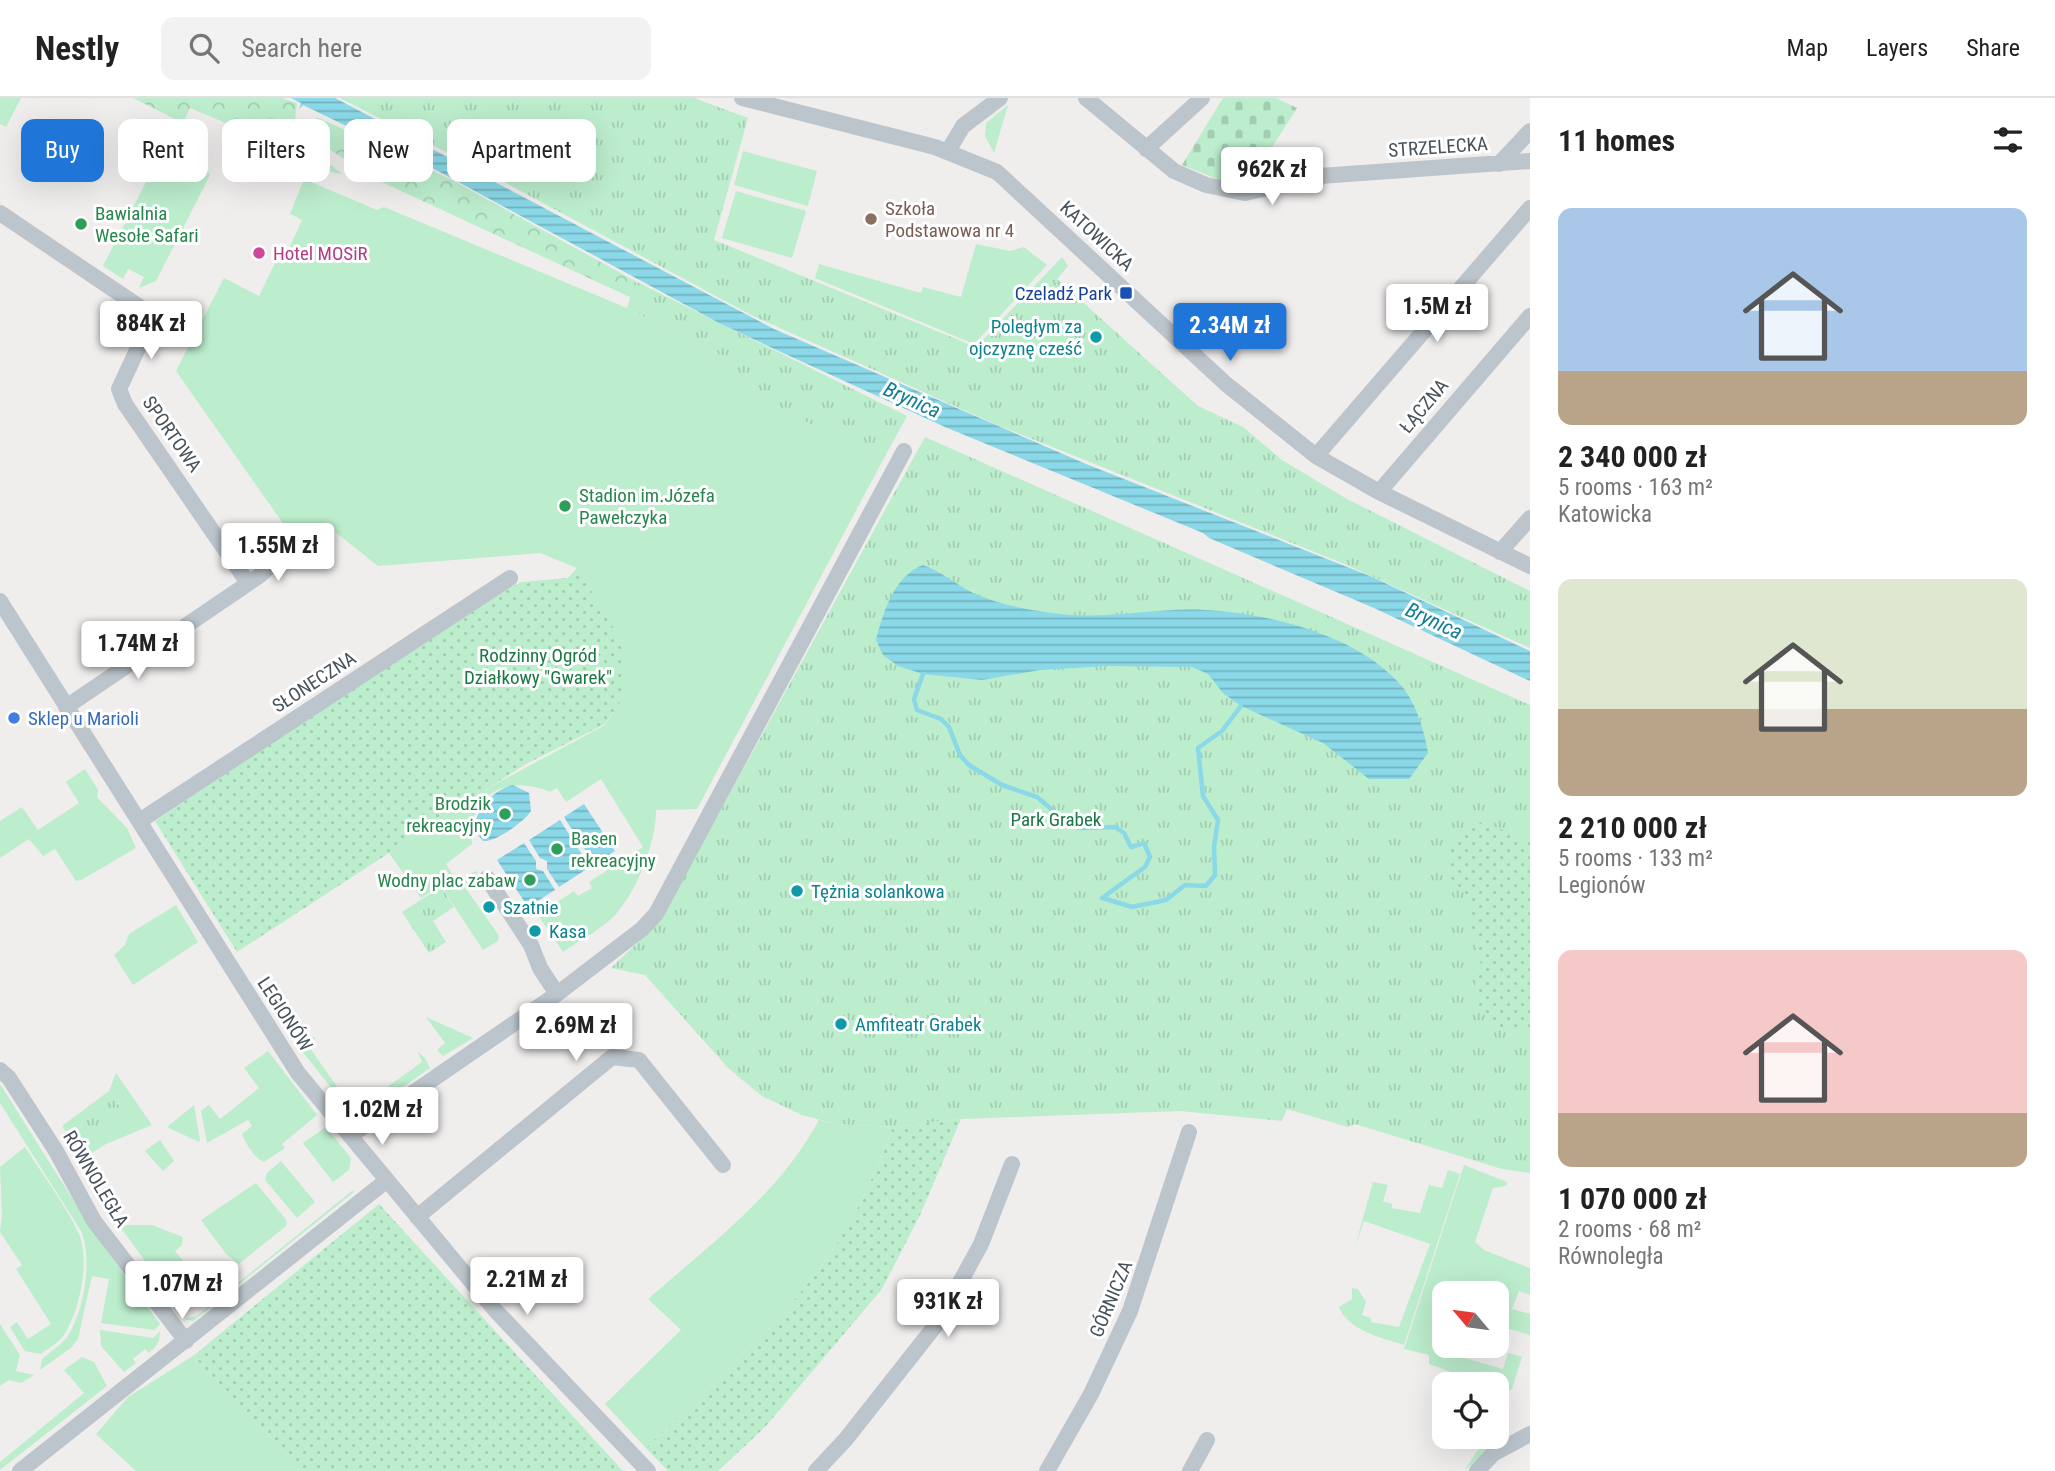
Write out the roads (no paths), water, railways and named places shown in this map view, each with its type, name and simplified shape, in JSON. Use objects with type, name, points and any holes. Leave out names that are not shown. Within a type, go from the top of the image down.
[{"type":"street","name":"KATOWICKA","points":[[742,98],[948,151],[1004,178],[1226,384],[1316,456],[1379,492],[1530,566]]},
{"type":"street","points":[[948,151],[963,126],[1000,98]]},
{"type":"street","name":"STRZELECKA","points":[[1086,98],[1174,171],[1206,186],[1245,193],[1320,176],[1530,161]]},
{"type":"street","points":[[1146,149],[1202,98]]},
{"type":"street","points":[[1499,164],[1530,131]]},
{"type":"street","points":[[1316,456],[1530,208]]},
{"type":"street","name":"SPORTOWA","points":[[0,213],[153,316],[119,389],[125,404],[248,583]]},
{"type":"street","name":"ŁĄCZNA","points":[[1379,492],[1530,316]]},
{"type":"street","points":[[350,1136],[556,994],[642,929],[656,914],[904,452]]},
{"type":"street","points":[[1500,552],[1530,518]]},
{"type":"street","points":[[66,707],[248,583],[285,553]]},
{"type":"street","name":"SŁONECZNA","points":[[141,820],[510,578]]},
{"type":"street","name":"LEGIONÓW","points":[[0,601],[141,820],[275,1040],[386,1181],[501,1317],[648,1471]]},
{"type":"street","points":[[487,878],[531,945],[540,968],[556,994]]},
{"type":"street","points":[[417,1217],[612,1058],[639,1060],[723,1165]]},
{"type":"street","name":"RÓWNOLEGŁA","points":[[0,1070],[9,1078],[56,1151],[94,1221],[186,1341]]},
{"type":"street","name":"GÓRNICZA","points":[[1046,1471],[1091,1394],[1130,1311],[1189,1132]]},
{"type":"street","points":[[816,1471],[846,1439],[939,1321],[981,1244],[1012,1164]]},
{"type":"street","points":[[20,1471],[386,1181]]},
{"type":"street","points":[[1477,1471],[1493,1454],[1530,1434]]},
{"type":"street","points":[[1190,1471],[1207,1440]]},
{"type":"water","points":[[291,98],[335,98],[375,119],[344,119],[344,125],[303,105],[299,109],[301,103]]},
{"type":"water","points":[[433,150],[447,157],[447,176],[433,168]]},
{"type":"water","name":"Brynica","points":[[458,182],[495,182],[774,329],[1086,464],[1370,576],[1530,651],[1530,681],[1374,608],[1209,538],[1203,533],[945,427],[719,323]]},
{"type":"water","points":[[923,565],[983,597],[1039,611],[1097,615],[1205,610],[1257,616],[1313,631],[1365,655],[1404,689],[1420,720],[1428,753],[1409,779],[1369,779],[1323,743],[1241,706],[1223,693],[1208,674],[1192,667],[1108,666],[1040,670],[982,680],[923,674],[898,666],[883,655],[876,640],[886,607],[897,586],[913,570]]},
{"type":"water","name":"Brodzik rekreacyjny","points":[[513,785],[529,793],[531,811],[510,830],[483,841],[477,833],[476,824],[482,807],[496,793]]},
{"type":"water","points":[[584,804],[615,851],[594,864],[564,817]]},
{"type":"water","name":"Basen rekreacyjny","points":[[560,820],[590,867],[559,887],[547,869],[547,861],[540,858],[529,840]]},
{"type":"water","name":"Wodny plac zabaw","points":[[524,843],[536,861],[536,869],[543,871],[555,890],[528,907],[497,860]]},
{"type":"waterway","points":[[923,674],[914,699],[917,710],[941,719],[949,727],[960,755],[969,765],[1002,785],[1037,797],[1070,825],[1081,828],[1115,827],[1124,833],[1131,847],[1144,843],[1150,857],[1145,867],[1102,898]]},
{"type":"waterway","points":[[1103,898],[1132,907],[1166,900],[1185,885],[1206,886],[1215,875],[1214,847],[1218,820],[1203,796],[1198,748],[1222,731],[1241,706]]},
{"type":"place","name":"Szkoła Podstawowa nr 4","points":[[871,219]]},
{"type":"place","name":"Bawialnia Wesołe Safari","points":[[81,224]]},
{"type":"place","name":"Hotel MOSiR","points":[[259,253]]},
{"type":"place","name":"Czeladź Park","points":[[1126,293]]},
{"type":"place","name":"Poległym za ojczyznę cześć","points":[[1096,337]]},
{"type":"place","name":"Stadion im.Józefa Pawełczyka","points":[[565,506]]},
{"type":"place","name":"Sklep u Marioli","points":[[14,718]]},
{"type":"place","name":"Brodzik rekreacyjny","points":[[505,814]]},
{"type":"place","name":"Basen rekreacyjny","points":[[557,849]]},
{"type":"place","name":"Wodny plac zabaw","points":[[530,880]]},
{"type":"place","name":"Tężnia solankowa","points":[[797,891]]},
{"type":"place","name":"Szatnie","points":[[489,907]]},
{"type":"place","name":"Kasa","points":[[535,931]]},
{"type":"place","name":"Amfiteatr Grabek","points":[[841,1024]]},
{"type":"park label","name":"Rodzinny Ogród Działkowy \"Gwarek\"","points":[[538,666]]},
{"type":"park label","name":"Park Grabek","points":[[1056,819]]}]
